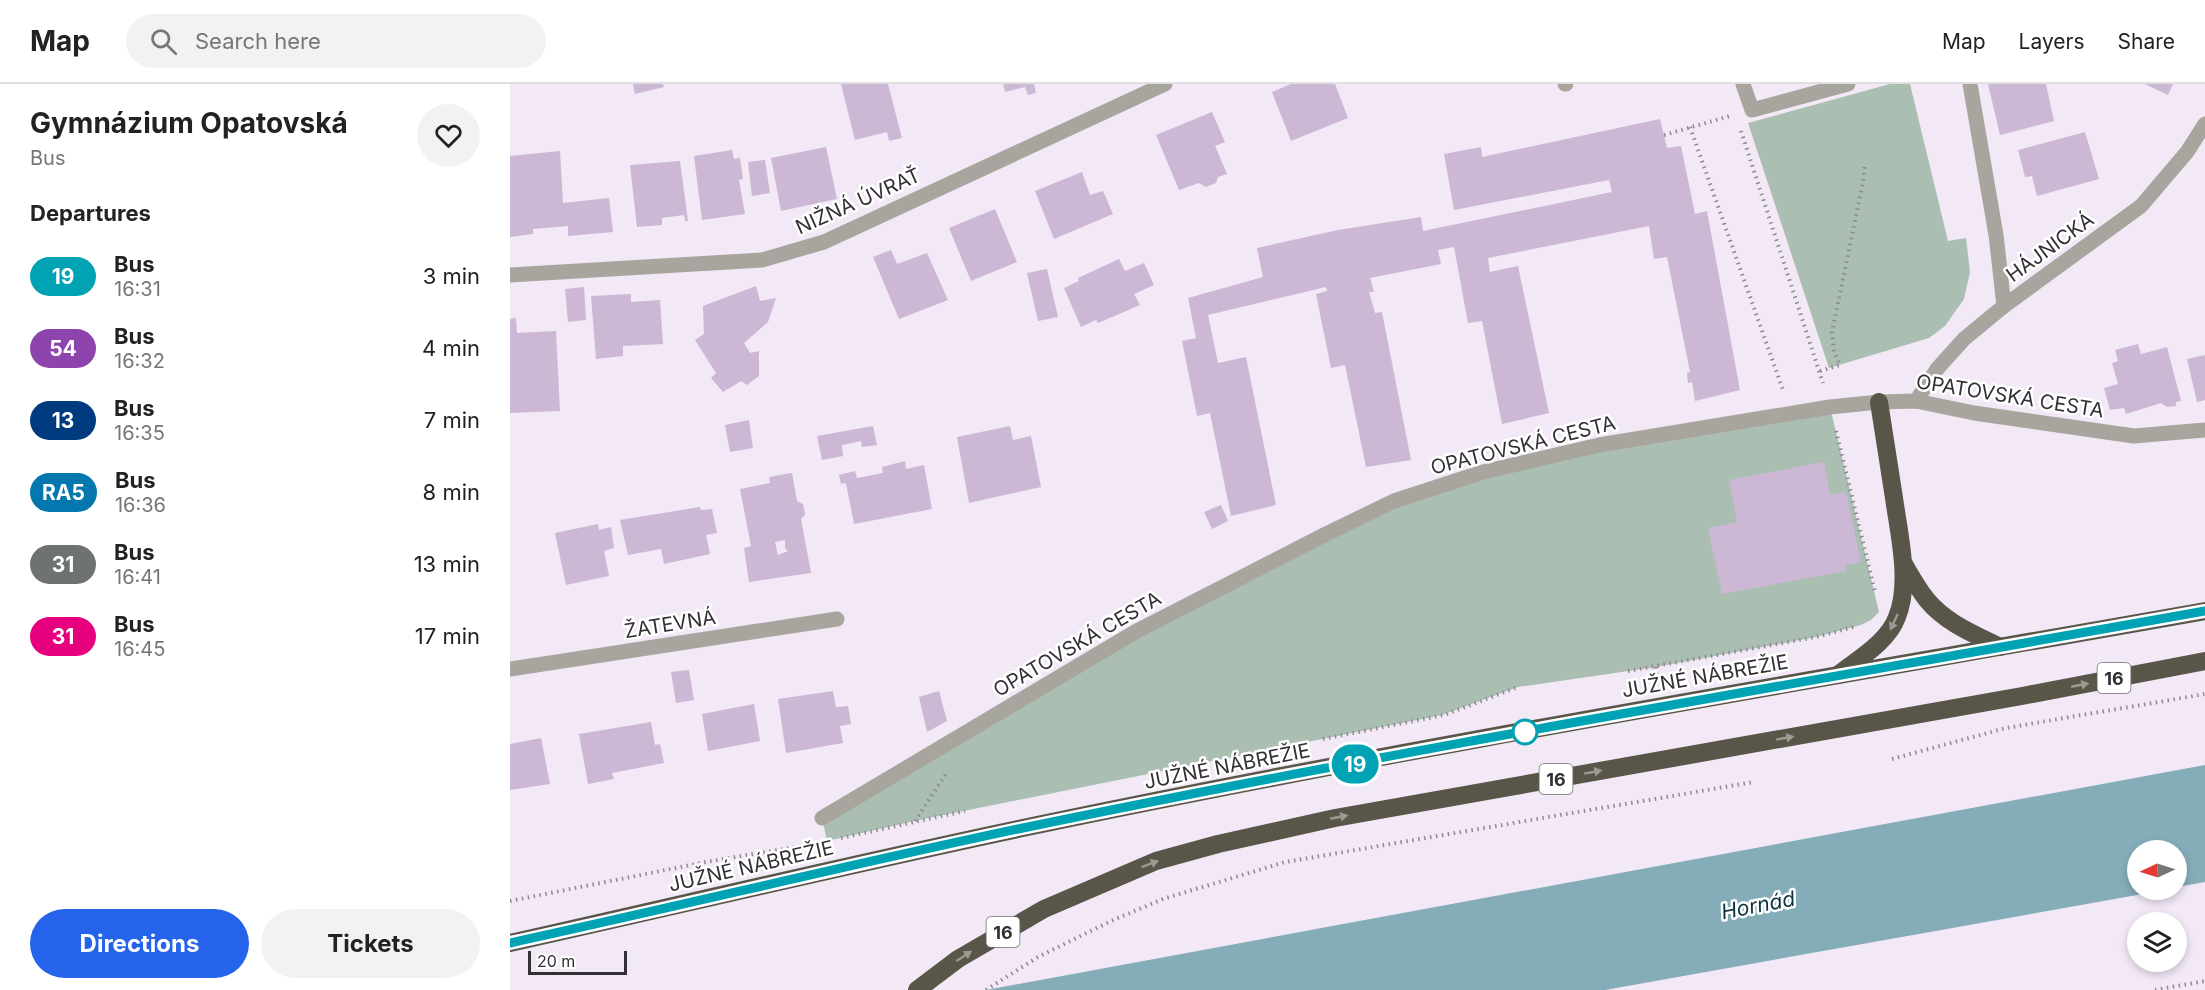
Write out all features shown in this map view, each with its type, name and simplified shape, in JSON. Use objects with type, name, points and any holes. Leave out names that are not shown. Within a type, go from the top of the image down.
[{"type":"highway","points":[[1836,676],[1889,632],[1898,617],[1904,564],[1879,402]]},
{"type":"highway","points":[[1904,564],[1926,599],[1939,613],[1952,623],[2000,647]]},
{"type":"highway","name":"JUŽNÉ NÁBREŽIE","points":[[510,943],[1018,829],[1498,736],[2205,611]]},
{"type":"highway","name":"16","points":[[917,990],[958,959],[1044,909],[1156,861],[1218,844],[1335,818],[2022,696],[2205,661]]},
{"type":"street","name":"NIŽNÁ ÚVRAŤ","points":[[510,274],[762,260],[790,254],[824,242],[1165,84]]},
{"type":"street","points":[[1743,84],[1752,110],[1848,84]]},
{"type":"street","points":[[1970,84],[1996,235],[2004,306]]},
{"type":"street","name":"HÁJNICKÁ","points":[[1916,401],[1949,353],[2004,306],[2141,206],[2187,152],[2205,124]]},
{"type":"street","name":"OPATOVSKÁ CESTA","points":[[822,818],[1135,632],[1394,501],[1483,472],[1599,445],[1830,407],[1879,402],[1916,401],[1974,413],[2134,436],[2205,430]]},
{"type":"street","name":"ŽATEVNÁ","points":[[510,669],[837,619]]},
{"type":"path","points":[[1664,135],[1752,110]]},
{"type":"path","points":[[1735,114],[1820,371],[1840,365],[1834,352],[1832,332],[1865,164]]},
{"type":"path","points":[[1690,128],[1780,381]]},
{"type":"path","points":[[1840,444],[1877,602]]},
{"type":"path","points":[[1628,671],[1816,637],[1861,625]]},
{"type":"path","points":[[1892,759],[2006,728],[2205,694]]},
{"type":"path","points":[[914,821],[960,752],[958,737]]},
{"type":"path","points":[[986,990],[1038,957],[1163,898],[1285,862],[1754,782]]},
{"type":"path","points":[[2156,990],[2205,981]]},
{"type":"green space","points":[[1890,84],[1910,84],[1948,241],[1966,238],[1970,272],[1964,299],[1945,326],[1929,338],[1829,368],[1748,123]]},
{"type":"green space","points":[[1830,407],[1879,612],[1871,620],[1861,625],[1816,637],[1656,667],[1518,687],[1442,715],[914,821],[827,841],[822,818],[958,737],[1326,534],[1483,472]]},
{"type":"water","name":"Hornád","points":[[2205,765],[2205,882],[2187,885],[2187,840],[2127,840],[2127,897],[1605,990],[986,990]]},
{"type":"building","points":[[633,84],[663,84],[664,87],[635,94]]},
{"type":"building","points":[[841,84],[888,84],[902,138],[889,141],[887,132],[855,140]]},
{"type":"building","points":[[1003,84],[1034,84],[1036,93],[1028,95],[1025,87],[1005,92]]},
{"type":"building","points":[[1291,84],[1335,84],[1348,118],[1291,141],[1272,92]]},
{"type":"building","points":[[1988,84],[2046,84],[2054,121],[2000,135]]},
{"type":"building","points":[[2145,84],[2173,84],[2168,95]]},
{"type":"building","points":[[1212,112],[1225,142],[1215,146],[1227,174],[1218,177],[1216,183],[1206,187],[1199,183],[1179,190],[1156,135]]},
{"type":"building","points":[[1660,119],[1667,148],[1681,146],[1695,214],[1707,211],[1740,390],[1695,401],[1692,382],[1688,383],[1687,373],[1690,372],[1667,257],[1654,259],[1649,226],[1488,258],[1490,272],[1518,266],[1549,413],[1502,424],[1482,321],[1468,323],[1454,247],[1438,250],[1441,264],[1370,278],[1374,292],[1369,292],[1375,313],[1382,312],[1411,460],[1366,467],[1345,365],[1331,368],[1316,294],[1327,291],[1326,287],[1208,315],[1218,363],[1246,357],[1276,505],[1231,516],[1210,413],[1197,416],[1182,341],[1196,338],[1188,298],[1263,277],[1257,248],[1338,230],[1421,217],[1423,231],[1612,192],[1609,180],[1454,210],[1444,154],[1481,147],[1482,157]]},
{"type":"building","points":[[2085,132],[2099,179],[2037,196],[2032,176],[2025,177],[2018,150]]},
{"type":"building","points":[[826,147],[837,199],[781,211],[771,158]]},
{"type":"building","points":[[732,150],[734,159],[740,158],[743,179],[739,180],[745,214],[702,220],[694,156]]},
{"type":"building","points":[[560,151],[563,203],[609,198],[613,232],[568,236],[568,226],[533,229],[533,234],[510,237],[510,156]]},
{"type":"building","points":[[765,160],[770,193],[752,196],[748,162]]},
{"type":"building","points":[[680,161],[688,221],[685,221],[684,215],[662,218],[662,225],[637,227],[630,165]]},
{"type":"building","points":[[1082,172],[1090,195],[1103,191],[1113,214],[1054,239],[1035,191]]},
{"type":"building","points":[[995,209],[1017,262],[971,281],[949,228]]},
{"type":"building","points":[[891,250],[897,264],[927,253],[948,300],[899,319],[873,257]]},
{"type":"building","points":[[1119,259],[1125,271],[1144,263],[1154,285],[1134,294],[1140,305],[1098,323],[1096,320],[1081,327],[1064,288],[1079,281],[1078,278]]},
{"type":"building","points":[[1047,269],[1058,317],[1038,321],[1027,273]]},
{"type":"building","points":[[756,286],[760,301],[776,298],[768,322],[744,343],[750,353],[759,351],[759,376],[747,385],[741,381],[723,392],[711,378],[716,373],[695,340],[704,334],[703,306]]},
{"type":"building","points":[[584,287],[586,320],[568,322],[565,289]]},
{"type":"building","points":[[631,294],[631,302],[660,300],[663,344],[623,346],[623,356],[596,359],[591,296]]},
{"type":"building","points":[[516,318],[517,333],[556,331],[560,411],[510,413],[510,319]]},
{"type":"building","points":[[2138,344],[2141,354],[2167,347],[2181,401],[2176,402],[2176,406],[2167,407],[2161,403],[2126,414],[2124,408],[2110,410],[2104,388],[2118,384],[2112,363],[2118,361],[2115,350]]},
{"type":"building","points":[[2205,355],[2205,400],[2197,402],[2187,359]]},
{"type":"building","points":[[749,420],[753,448],[730,452],[725,425]]},
{"type":"building","points":[[873,426],[877,445],[862,447],[861,441],[842,445],[843,456],[822,460],[817,436]]},
{"type":"building","points":[[1010,426],[1013,440],[1031,436],[1041,487],[969,503],[957,437]]},
{"type":"building","points":[[905,461],[906,469],[924,465],[932,509],[854,524],[846,483],[841,484],[839,475],[855,471],[857,478],[883,473],[882,467]]},
{"type":"building","points":[[1824,462],[1830,495],[1846,492],[1861,562],[1845,565],[1846,571],[1722,594],[1708,528],[1737,522],[1729,480]]},
{"type":"building","points":[[792,473],[797,501],[803,504],[805,515],[801,519],[811,573],[749,582],[744,548],[751,546],[740,489],[770,483],[769,477]],"holes":[[[785,540],[785,548],[788,551],[778,555],[775,542]]]},
{"type":"building","points":[[1221,505],[1228,521],[1212,529],[1204,512]]},
{"type":"building","points":[[700,507],[701,510],[712,509],[717,533],[706,535],[710,554],[664,564],[661,549],[628,555],[620,520]]},
{"type":"building","points":[[598,524],[599,530],[611,527],[614,548],[604,551],[609,576],[566,585],[555,533]]},
{"type":"building","points":[[689,670],[694,700],[676,703],[671,672]]},
{"type":"building","points":[[833,691],[836,707],[848,706],[851,724],[840,726],[843,743],[786,753],[778,699]]},
{"type":"building","points":[[939,691],[947,721],[927,732],[919,697]]},
{"type":"building","points":[[754,704],[760,741],[708,751],[702,714]]},
{"type":"building","points":[[651,722],[655,745],[660,744],[664,763],[612,773],[614,779],[588,784],[579,734]]},
{"type":"building","points":[[541,738],[550,784],[510,790],[510,744]]},
{"type":"bus line","name":"19","points":[[510,943],[1018,829],[1246,784],[1661,706],[2205,611]]}]
